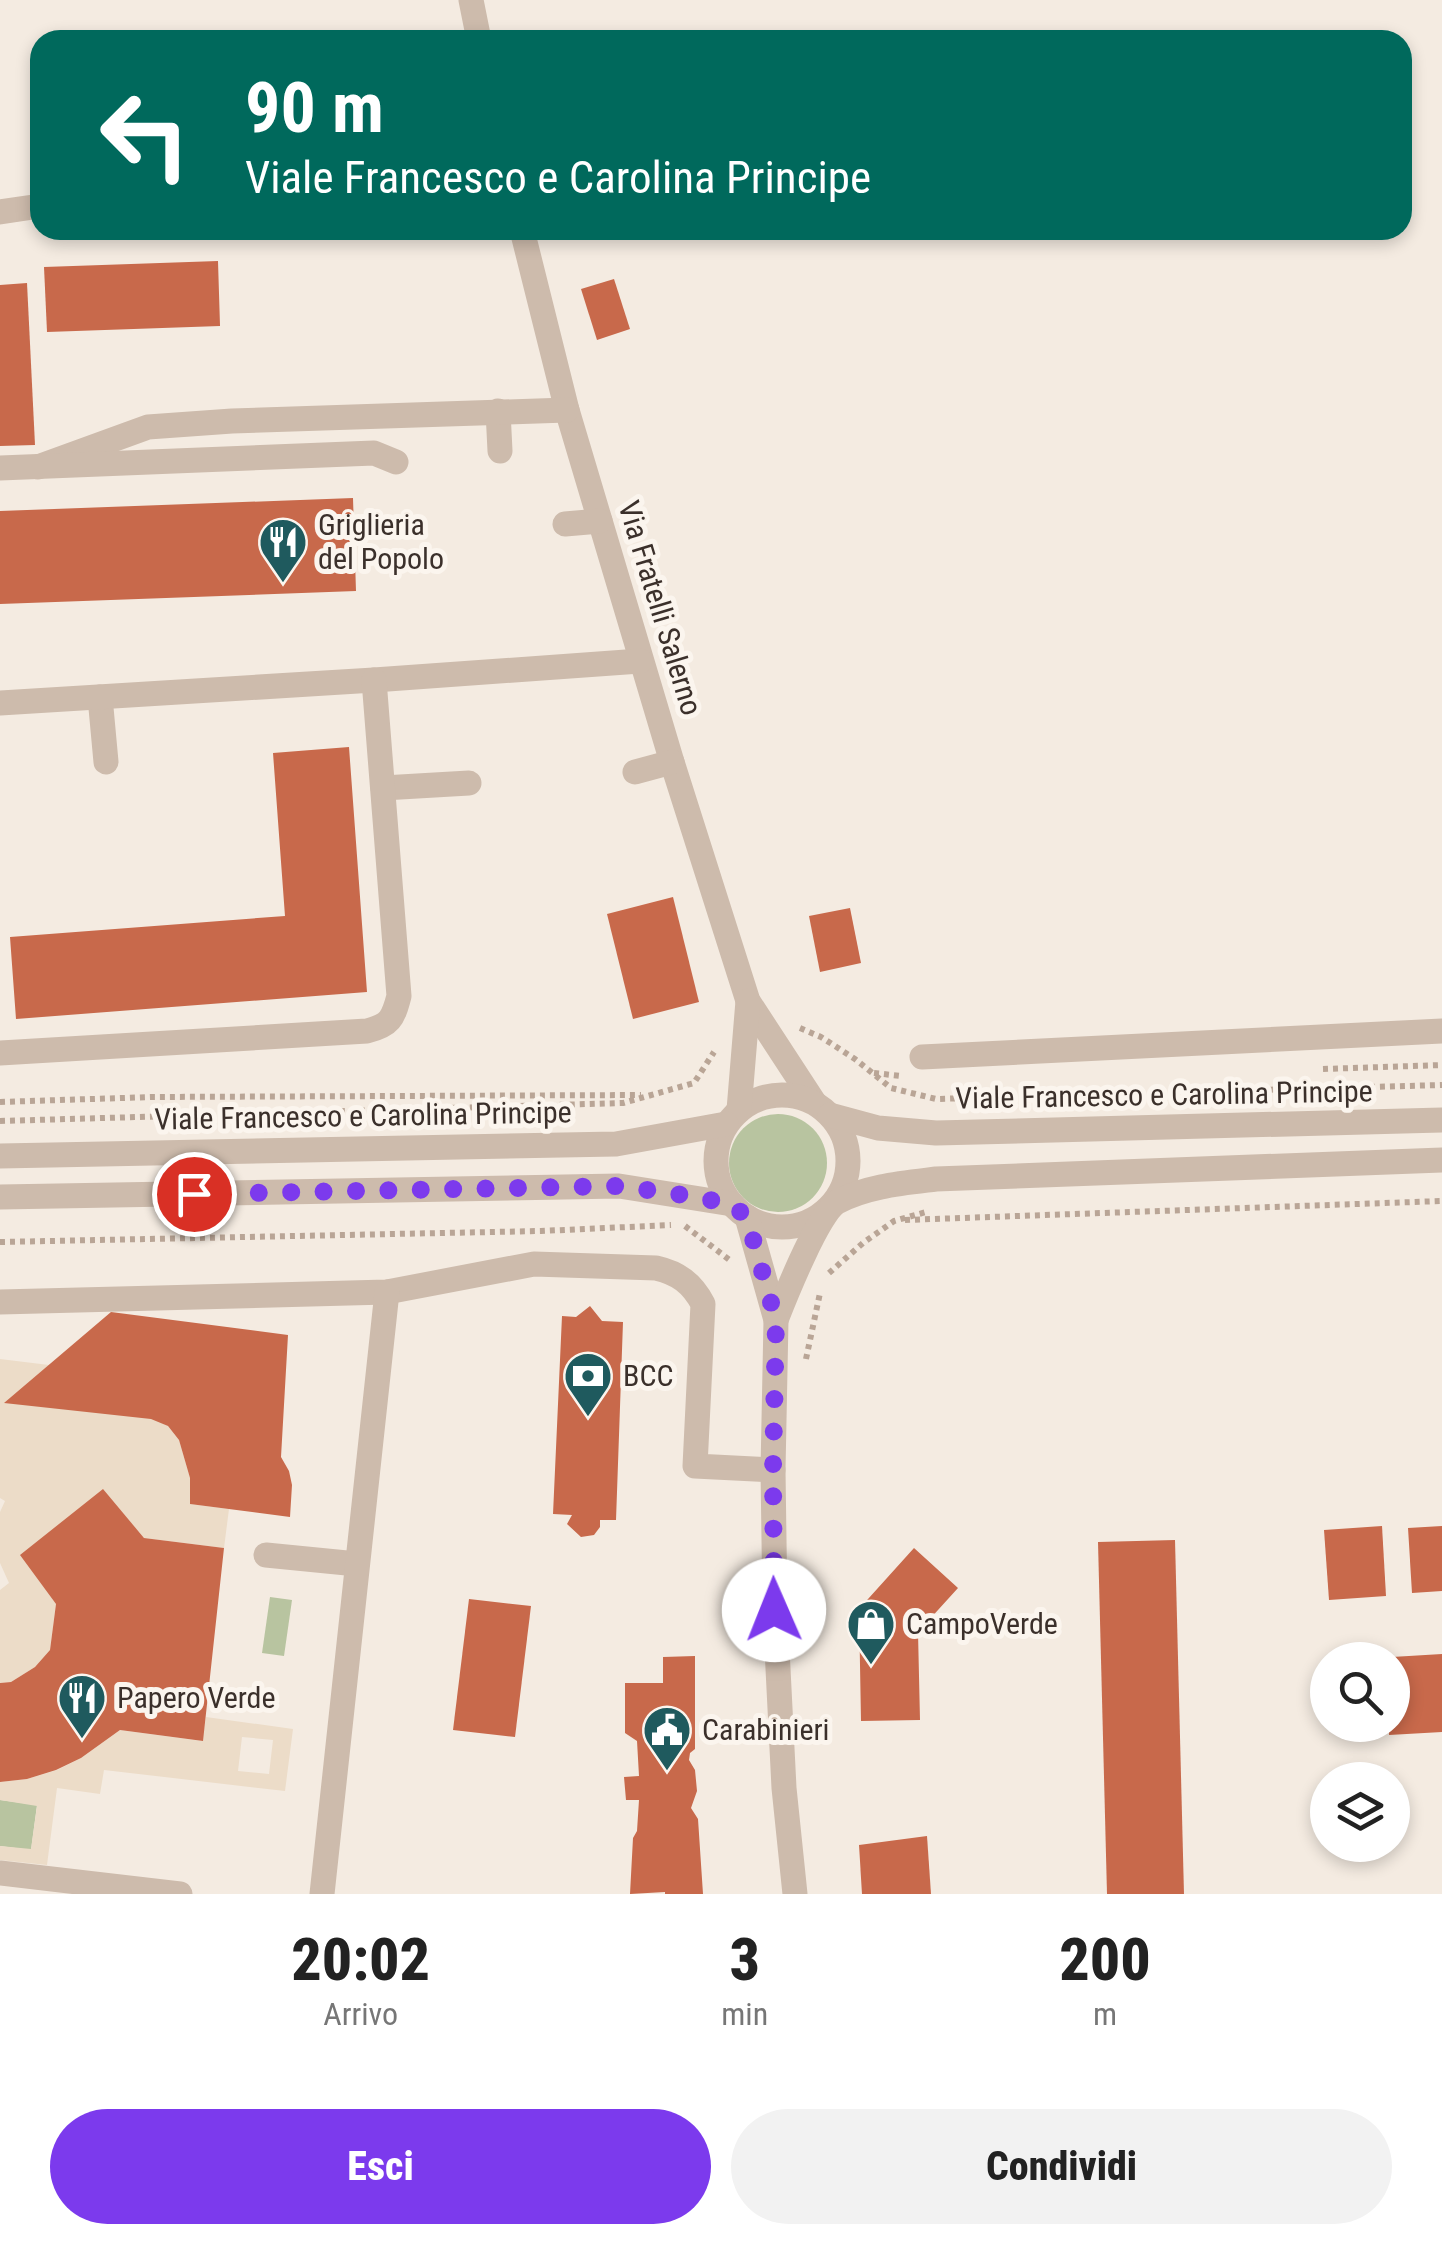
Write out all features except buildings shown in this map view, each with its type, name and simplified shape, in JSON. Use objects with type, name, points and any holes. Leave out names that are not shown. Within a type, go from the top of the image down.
[{"type":"street","points":[[470,0],[477,30]]},
{"type":"street","points":[[0,212],[30,208]]},
{"type":"street","name":"Via Fratelli Salerno","points":[[524,240],[567,410],[640,661],[748,1002],[822,1108]]},
{"type":"street","points":[[38,466],[148,427],[567,410]]},
{"type":"street","points":[[498,411],[500,451]]},
{"type":"street","points":[[0,468],[374,454],[396,462]]},
{"type":"street","points":[[566,524],[600,521]]},
{"type":"street","points":[[0,703],[640,661]]},
{"type":"street","points":[[0,1054],[367,1030],[382,1027],[394,1015],[399,996],[374,680]]},
{"type":"street","points":[[100,696],[106,762]]},
{"type":"street","points":[[636,772],[672,762]]},
{"type":"street","points":[[383,788],[469,783]]},
{"type":"street","name":"Via Fratelli Salerno","points":[[733,1117],[748,1002]]},
{"type":"street","points":[[922,1056],[1442,1031]]},
{"type":"street","name":"Viale Francesco e Carolina Principe","points":[[0,1156],[616,1144],[733,1117],[756,1100],[774,1094],[794,1095],[878,1128],[936,1133],[1442,1120]]},
{"type":"street","points":[[776,1320],[802,1257],[844,1188],[848,1150],[844,1132],[822,1108]]},
{"type":"street","points":[[733,1117],[718,1141],[720,1185],[740,1211],[776,1320],[774,1610],[784,1788],[795,1894]]},
{"type":"street","points":[[0,1197],[619,1186],[677,1194],[740,1211],[765,1225],[785,1227],[803,1224],[833,1204],[882,1186],[936,1179],[1442,1160]]},
{"type":"street","points":[[0,1302],[387,1292],[534,1264],[670,1271],[690,1285],[703,1304],[695,1466],[773,1470]]},
{"type":"street","points":[[322,1894],[387,1292]]},
{"type":"street","points":[[266,1555],[357,1564]]},
{"type":"street","points":[[735,1607],[774,1610]]},
{"type":"street","points":[[0,1873],[180,1894]]},
{"type":"path","points":[[795,1018],[801,1030],[822,1037],[891,1088],[936,1099],[1442,1085]]},
{"type":"path","points":[[0,1121],[615,1104],[694,1083],[717,1048]]},
{"type":"path","points":[[0,1102],[152,1097],[652,1095]]},
{"type":"path","points":[[813,1323],[824,1277],[894,1221],[1442,1201]]},
{"type":"path","points":[[0,1242],[683,1225]]},
{"type":"green space","points":[[778,1114],[797,1118],[813,1128],[823,1144],[827,1163],[823,1182],[813,1198],[797,1208],[778,1212],[759,1208],[743,1198],[733,1182],[729,1163],[733,1144],[743,1128],[759,1118]]},
{"type":"green space","points":[[270,1597],[292,1600],[284,1656],[262,1653]]},
{"type":"green space","points":[[0,1800],[37,1805],[31,1850],[0,1846]]},
{"type":"shaded area","points":[[0,1359],[49,1365],[168,1426],[179,1440],[190,1478],[190,1504],[229,1509],[224,1548],[144,1538],[103,1490],[21,1555],[56,1604],[50,1650],[35,1667],[11,1682],[0,1683],[0,1590],[9,1583],[0,1563],[0,1512],[5,1501],[0,1498]]},
{"type":"shaded area","points":[[206,1717],[293,1729],[285,1791],[104,1770],[100,1794],[57,1788],[47,1865],[0,1860],[0,1846],[31,1849],[37,1806],[0,1800],[0,1782],[57,1770],[120,1730],[202,1741]],"holes":[[[242,1737],[273,1740],[269,1774],[238,1771]]]},
{"type":"place","name":"Griglieria del Popolo","points":[[283,584]]},
{"type":"place","name":"BCC","points":[[588,1418]]},
{"type":"place","name":"CampoVerde","points":[[871,1666]]},
{"type":"place","name":"Papero Verde","points":[[82,1740]]},
{"type":"place","name":"Carabinieri","points":[[667,1772]]},
{"type":"route","points":[[194,1194],[619,1186],[732,1204],[747,1218],[776,1320],[774,1610]]}]
